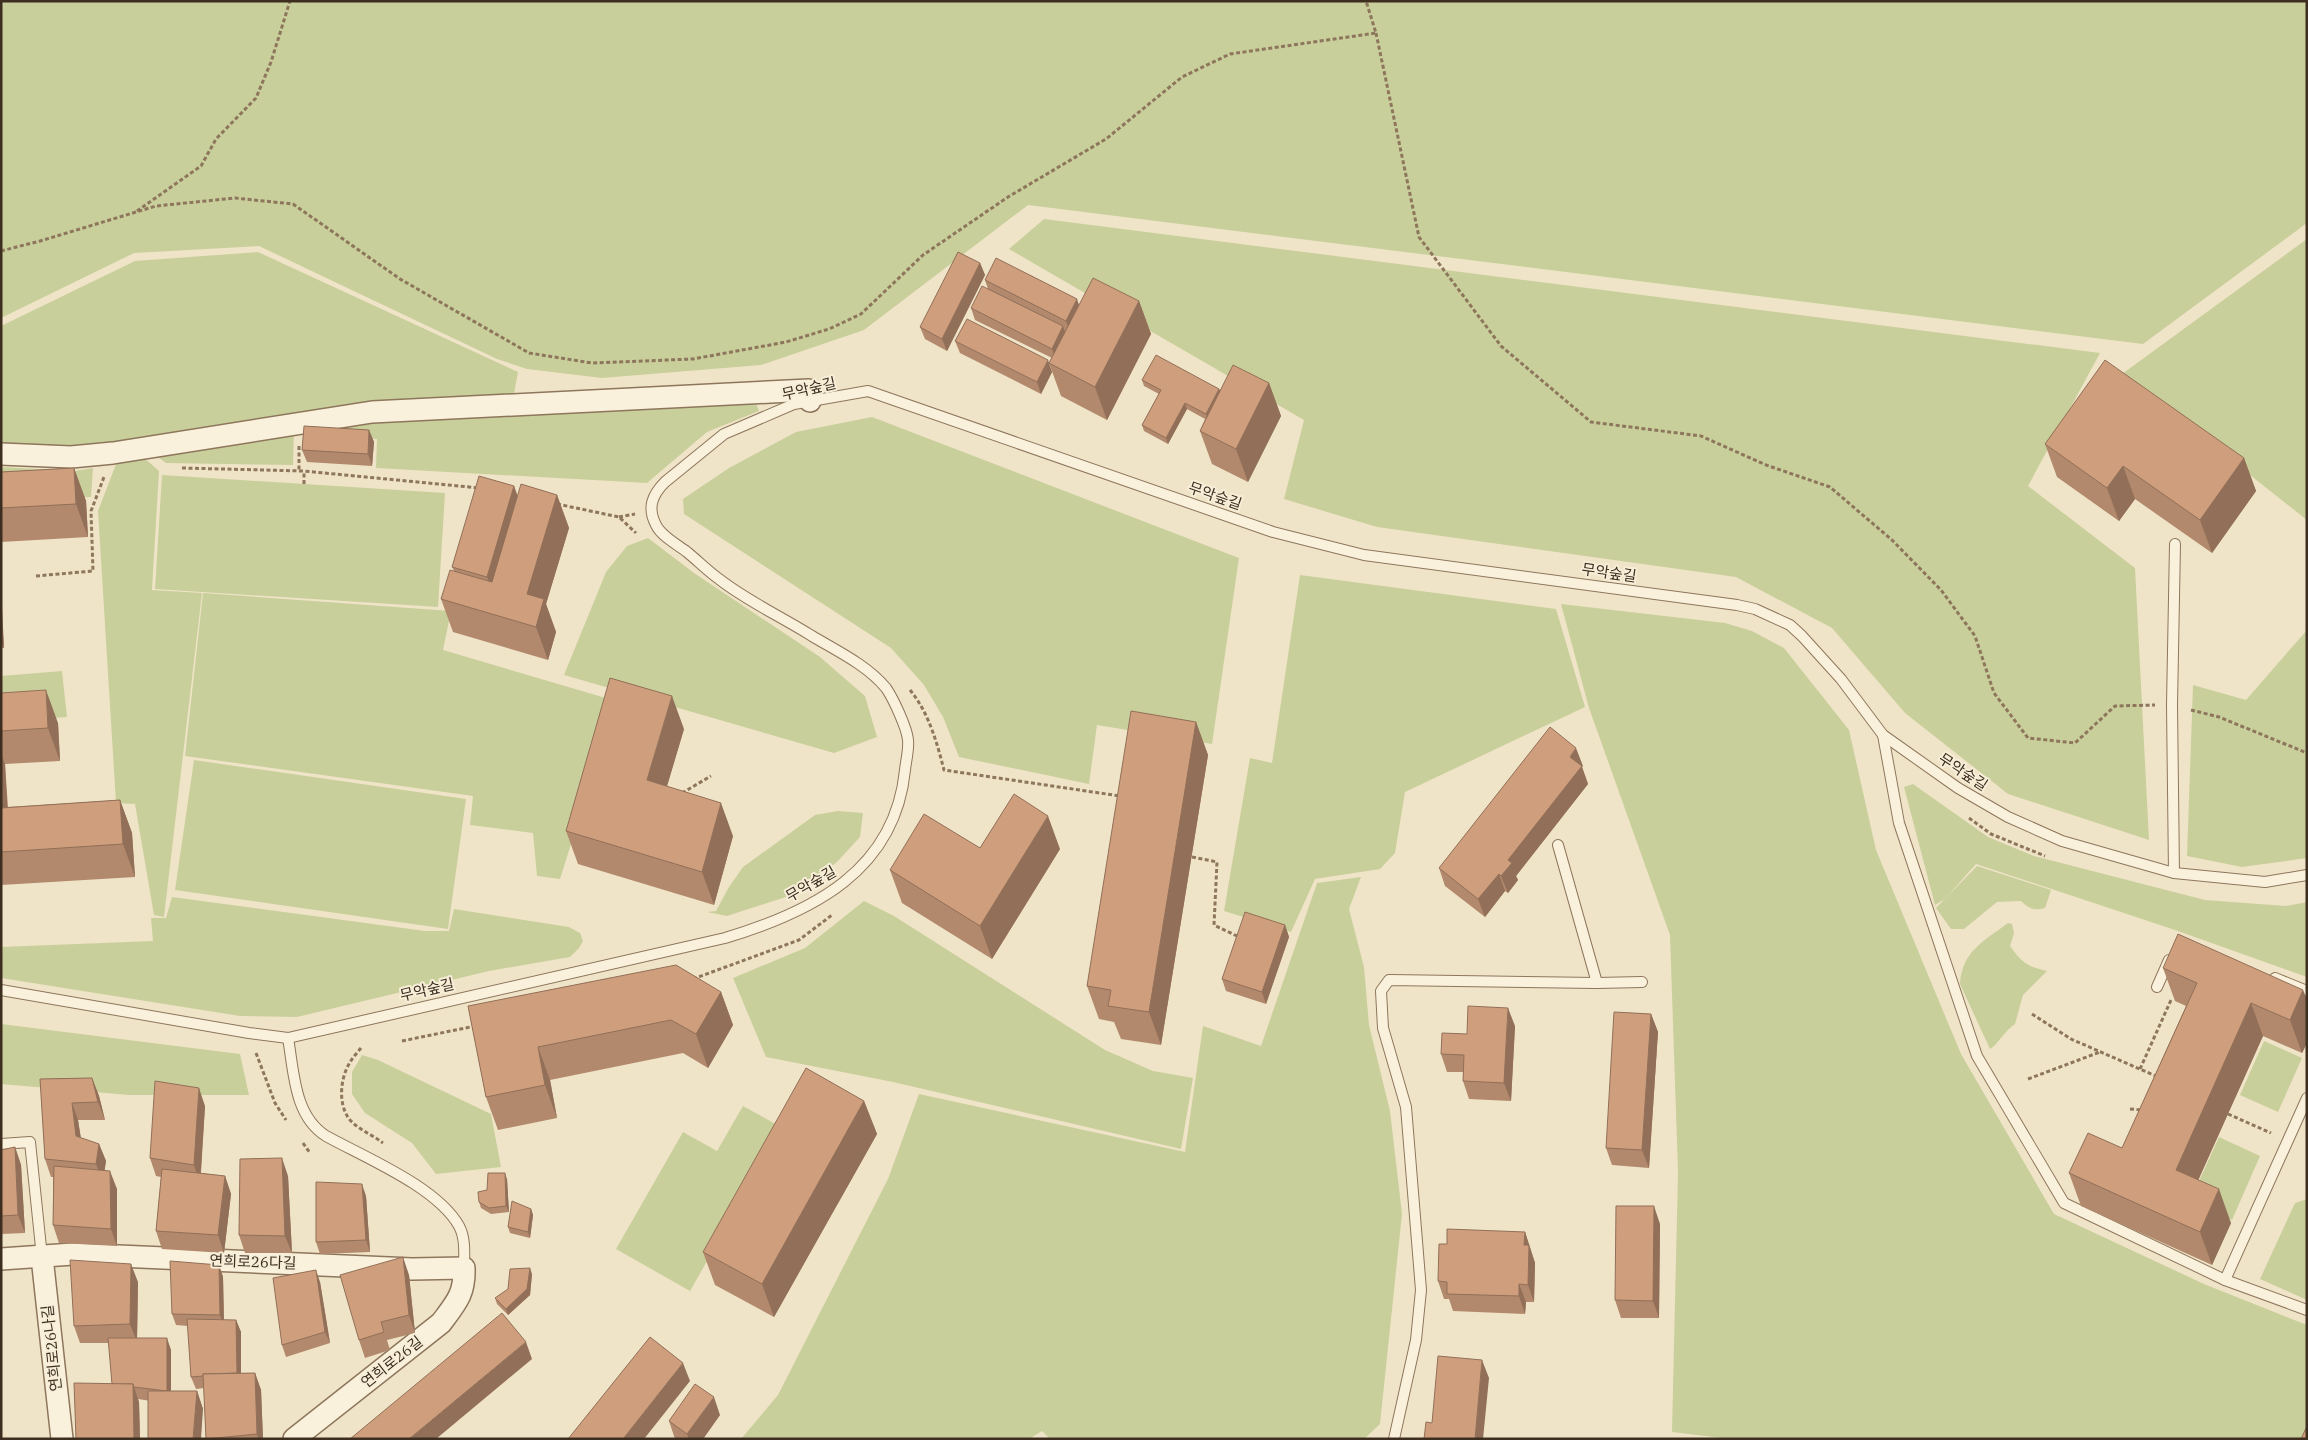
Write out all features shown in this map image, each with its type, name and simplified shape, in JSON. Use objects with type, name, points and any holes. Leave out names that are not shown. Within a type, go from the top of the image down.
[{"type":"street","points":[[1,454],[71,457],[113,454],[372,412],[809,390],[810,402]]},
{"type":"street","name":"연희로26다길","points":[[1,1259],[73,1254],[412,1269],[464,1268]]},
{"type":"street","name":"연희로26나길","points":[[42,1257],[62,1439]]},
{"type":"street","name":"연희로26길","points":[[294,1439],[441,1323],[457,1301],[464,1285],[464,1268]]},
{"type":"lane","name":"무악숲길","points":[[288,1038],[725,938],[767,926],[842,886],[872,856],[885,836],[896,812],[904,784],[908,739],[886,688],[860,665],[720,580],[657,527],[651,514],[651,502],[656,490],[724,434],[794,404],[868,391],[1273,532],[1364,555],[1727,604],[1755,610],[1790,625],[1802,636],[1841,680],[1883,735],[1958,788],[2008,817],[2062,841],[2174,873],[2265,882],[2307,875]]},
{"type":"lane","points":[[2174,873],[2172,705],[2175,544]]},
{"type":"lane","points":[[1883,735],[1899,823],[1977,1056],[2064,1203],[2226,1280],[2307,1310]]},
{"type":"lane","points":[[1558,845],[1597,983]]},
{"type":"lane","points":[[2156,987],[2175,947]]},
{"type":"lane","points":[[2267,974],[2307,991]]},
{"type":"lane","points":[[1394,1439],[1416,1340],[1421,1290],[1406,1108],[1383,1028],[1381,991],[1389,980],[1642,982]]},
{"type":"lane","points":[[1,990],[249,1033],[288,1038],[301,1108],[310,1123],[323,1134],[435,1197],[460,1228],[464,1244],[464,1268]]},
{"type":"lane","points":[[2226,1280],[2307,1098]]},
{"type":"lane","points":[[1,1144],[30,1142],[42,1257]]},
{"type":"path","points":[[135,212],[201,166],[216,139],[256,98],[271,62],[290,1]]},
{"type":"path","points":[[1366,1],[1376,33],[1419,237],[1501,346],[1591,422],[1701,436],[1766,465],[1830,487],[1892,540],[1941,590],[1974,636],[1994,693],[2028,738],[2075,743],[2115,706],[2172,705],[2219,717],[2307,753]]},
{"type":"path","points":[[1,250],[156,206],[235,198],[294,204],[400,279],[529,353],[592,363],[693,359],[786,342],[829,329],[861,314],[923,255],[1008,198],[1106,139],[1182,77],[1230,54],[1376,33]]},
{"type":"path","points":[[36,576],[93,571],[91,511],[113,454]]},
{"type":"path","points":[[174,468],[304,471],[481,488]]},
{"type":"path","points":[[304,471],[304,484]]},
{"type":"path","points":[[554,503],[619,517],[641,513]]},
{"type":"path","points":[[619,517],[636,533]]},
{"type":"path","points":[[944,770],[1124,796]]},
{"type":"path","points":[[678,794],[711,776]]},
{"type":"path","points":[[1192,857],[1217,862],[1214,925],[1244,940]]},
{"type":"path","points":[[2140,1069],[2170,1002]]},
{"type":"path","points":[[2032,1014],[2071,1039],[2164,1080]]},
{"type":"path","points":[[402,1041],[480,1025]]},
{"type":"path","points":[[249,1033],[275,1103],[290,1124]]},
{"type":"path","points":[[361,1048],[348,1065],[344,1079],[341,1095],[344,1109],[352,1122],[387,1146]]},
{"type":"path","points":[[2028,1079],[2100,1052]]},
{"type":"path","points":[[2130,1109],[2150,1111]]},
{"type":"path","points":[[2228,1114],[2287,1140]]},
{"type":"path","points":[[300,1138],[310,1153]]},
{"type":"green space","points":[[1,1],[2307,1],[2307,223],[2143,344],[1028,205],[864,330],[761,365],[602,378],[527,369],[497,359],[259,246],[134,253],[1,318]]},
{"type":"green space","points":[[1044,219],[2100,353],[2028,486],[2135,568],[2149,840],[2008,794],[1905,713],[1832,628],[1736,577],[1377,527],[1284,499],[1304,420],[1009,249]]},
{"type":"green space","points":[[2307,239],[2307,520],[2122,374]]},
{"type":"green space","points":[[258,252],[518,372],[513,399],[72,450],[1,447],[1,326],[135,261]]},
{"type":"green space","points":[[755,401],[759,411],[707,432],[647,483],[376,468],[377,439],[303,432],[375,417]]},
{"type":"green space","points":[[872,417],[1239,558],[1212,744],[1097,725],[1089,784],[959,757],[943,717],[924,685],[891,648],[684,514],[683,499],[729,468],[796,432]]},
{"type":"green space","points":[[294,429],[293,465],[166,463],[151,452]]},
{"type":"green space","points":[[142,456],[159,471],[152,590],[202,593],[164,917],[154,915],[135,804],[116,803],[98,511],[118,459]]},
{"type":"green space","points":[[1,467],[74,471],[93,468],[91,497],[1,500]]},
{"type":"green space","points":[[162,475],[445,493],[438,607],[155,589]]},
{"type":"green space","points":[[648,538],[694,573],[820,657],[865,696],[877,737],[834,753],[564,675],[606,572],[627,546]]},
{"type":"green space","points":[[1300,575],[1556,609],[1585,707],[1405,792],[1395,853],[1380,869],[1315,879],[1291,932],[1224,911],[1250,758],[1272,763]]},
{"type":"green space","points":[[203,593],[451,611],[443,650],[616,701],[560,879],[537,876],[533,833],[470,825],[473,796],[185,756]]},
{"type":"green space","points":[[1561,604],[1725,623],[1752,631],[1784,648],[1849,730],[1876,850],[1961,1054],[2054,1214],[2204,1284],[2307,1325],[2307,1439],[1730,1439],[1672,1432],[1678,1172],[1670,935],[1589,708]]},
{"type":"green space","points":[[2307,630],[2307,858],[2242,867],[2187,856],[2193,685],[2246,700]]},
{"type":"green space","points":[[62,671],[67,717],[1,722],[1,676]]},
{"type":"green space","points":[[194,760],[466,799],[448,929],[175,890]]},
{"type":"green space","points":[[1913,784],[1988,837],[2034,856],[2205,900],[2286,906],[2307,902],[2307,977],[2175,930],[1976,864],[1945,899],[1935,905],[1904,787]]},
{"type":"green space","points":[[838,811],[863,813],[860,837],[837,862],[795,894],[727,916],[707,912],[716,911],[743,867],[815,815]]},
{"type":"green space","points":[[1977,866],[2051,890],[2045,908],[2032,909],[2021,901],[1997,902],[1964,929],[1951,929],[1936,908]]},
{"type":"green space","points":[[1361,877],[1349,909],[1364,967],[1369,1025],[1390,1111],[1402,1214],[1380,1424],[1364,1439],[1050,1439],[1042,1431],[1029,1439],[741,1439],[778,1395],[888,1179],[919,1094],[1185,1152],[1203,1026],[1261,1046],[1317,883]]},
{"type":"green space","points":[[172,897],[425,931],[449,931],[454,909],[569,927],[580,933],[583,941],[570,957],[489,971],[297,1017],[240,1016],[1,978],[1,947],[153,941],[151,918],[166,918]]},
{"type":"green space","points":[[864,901],[894,916],[1105,1050],[1153,1071],[1193,1078],[1181,1149],[893,1082],[766,1057],[733,978],[805,948]]},
{"type":"green space","points":[[2008,923],[2012,924],[2014,933],[2010,946],[2022,961],[2035,968],[2047,971],[2023,995],[2015,1024],[1990,1049],[1960,984],[1965,963],[1970,955],[1983,942]]},
{"type":"green space","points":[[1,1024],[240,1054],[249,1095],[129,1095],[1,1084]]},
{"type":"green space","points":[[2264,1041],[2302,1058],[2278,1112],[2240,1095]]},
{"type":"green space","points":[[362,1055],[378,1060],[491,1114],[501,1167],[436,1174],[412,1143],[365,1113],[352,1094],[352,1072]]},
{"type":"green space","points":[[743,1106],[783,1128],[690,1291],[616,1249],[683,1132],[717,1151]]},
{"type":"green space","points":[[2219,1137],[2260,1156],[2232,1220],[2190,1201]]},
{"type":"green space","points":[[2307,1199],[2307,1300],[2260,1279],[2295,1203]]},
{"type":"building","points":[[958,252],[980,263],[942,339],[920,327]]},
{"type":"building","points":[[996,258],[1077,299],[1066,321],[985,280]]},
{"type":"building","points":[[1093,278],[1139,301],[1095,387],[1049,363]]},
{"type":"building","points":[[982,286],[1063,326],[1052,349],[971,308]]},
{"type":"building","points":[[967,319],[1048,360],[1037,382],[955,341]]},
{"type":"building","points":[[1156,355],[1219,389],[1206,414],[1185,403],[1166,438],[1142,425],[1161,390],[1142,380]]},
{"type":"building","points":[[2105,360],[2244,458],[2200,520],[2123,466],[2107,488],[2045,444]]},
{"type":"building","points":[[1233,365],[1269,383],[1236,449],[1200,431]]},
{"type":"building","points":[[304,426],[369,430],[368,454],[302,450]]},
{"type":"building","points":[[74,468],[76,504],[1,508],[1,472]]},
{"type":"building","points":[[479,476],[514,486],[487,577],[452,567]]},
{"type":"building","points":[[521,484],[557,495],[527,594],[544,599],[536,627],[441,599],[450,570],[492,582]]},
{"type":"building","points":[[610,678],[672,696],[647,780],[721,803],[702,872],[566,831]]},
{"type":"building","points":[[46,690],[48,728],[1,731],[1,693]]},
{"type":"building","points":[[1131,711],[1196,722],[1149,1012],[1108,1006],[1111,990],[1087,986]]},
{"type":"building","points":[[1550,727],[1576,748],[1570,757],[1582,766],[1508,860],[1512,863],[1501,876],[1499,874],[1478,899],[1439,868]]},
{"type":"building","points":[[1014,794],[1048,816],[980,926],[890,870],[924,814],[980,848]]},
{"type":"building","points":[[120,800],[123,844],[1,852],[1,808]]},
{"type":"building","points":[[1245,912],[1285,925],[1262,992],[1222,979]]},
{"type":"building","points":[[2178,934],[2303,990],[2290,1020],[2251,1003],[2176,1170],[2219,1189],[2200,1232],[2069,1173],[2088,1133],[2122,1148],[2197,983],[2163,968]]},
{"type":"building","points":[[676,965],[721,992],[696,1034],[671,1020],[538,1047],[545,1085],[486,1097],[468,1006]]},
{"type":"building","points":[[1468,1006],[1508,1008],[1504,1083],[1463,1081],[1464,1055],[1441,1054],[1442,1033],[1467,1034]]},
{"type":"building","points":[[1614,1012],[1651,1014],[1642,1150],[1606,1148]]},
{"type":"building","points":[[806,1068],[864,1101],[762,1284],[703,1252]]},
{"type":"building","points":[[92,1078],[98,1102],[72,1103],[76,1136],[99,1144],[96,1164],[45,1159],[40,1079]]},
{"type":"building","points":[[155,1081],[199,1088],[194,1165],[150,1158]]},
{"type":"building","points":[[15,1147],[18,1215],[1,1216],[1,1150]]},
{"type":"building","points":[[282,1158],[285,1236],[239,1235],[240,1159]]},
{"type":"building","points":[[54,1166],[110,1171],[111,1229],[53,1225]]},
{"type":"building","points":[[162,1169],[225,1176],[218,1235],[156,1231]]},
{"type":"building","points":[[488,1173],[505,1173],[506,1206],[489,1208],[479,1202],[478,1192],[487,1190]]},
{"type":"building","points":[[316,1182],[362,1184],[366,1240],[316,1242]]},
{"type":"building","points":[[512,1201],[531,1209],[528,1232],[508,1227]]},
{"type":"building","points":[[1616,1206],[1654,1206],[1653,1301],[1615,1300]]},
{"type":"building","points":[[1447,1229],[1525,1232],[1524,1245],[1529,1245],[1528,1285],[1519,1284],[1519,1296],[1447,1294],[1447,1282],[1438,1281],[1439,1244],[1447,1244]]},
{"type":"building","points":[[403,1257],[409,1315],[381,1322],[384,1332],[359,1340],[340,1275]]},
{"type":"building","points":[[70,1260],[131,1264],[130,1324],[74,1326]]},
{"type":"building","points":[[170,1261],[219,1265],[220,1315],[172,1314]]},
{"type":"building","points":[[530,1268],[527,1289],[506,1309],[495,1298],[508,1289],[510,1269]]},
{"type":"building","points":[[316,1270],[325,1332],[282,1345],[273,1278]]},
{"type":"building","points":[[502,1313],[526,1342],[409,1439],[350,1439]]},
{"type":"building","points":[[187,1319],[236,1320],[237,1373],[203,1374],[203,1376],[191,1377]]},
{"type":"building","points":[[650,1337],[683,1363],[623,1439],[568,1439]]},
{"type":"building","points":[[108,1338],[167,1338],[167,1391],[134,1387],[133,1384],[112,1384]]},
{"type":"building","points":[[1438,1356],[1482,1360],[1475,1439],[1424,1439],[1426,1422],[1432,1423]]},
{"type":"building","points":[[255,1373],[257,1434],[206,1439],[203,1374]]},
{"type":"building","points":[[74,1383],[133,1384],[134,1439],[76,1439]]},
{"type":"building","points":[[695,1384],[714,1397],[687,1434],[669,1421]]},
{"type":"building","points":[[148,1391],[197,1391],[193,1439],[148,1439]]},
{"type":"building","points":[[2307,1426],[2307,1439],[2301,1439]]}]
